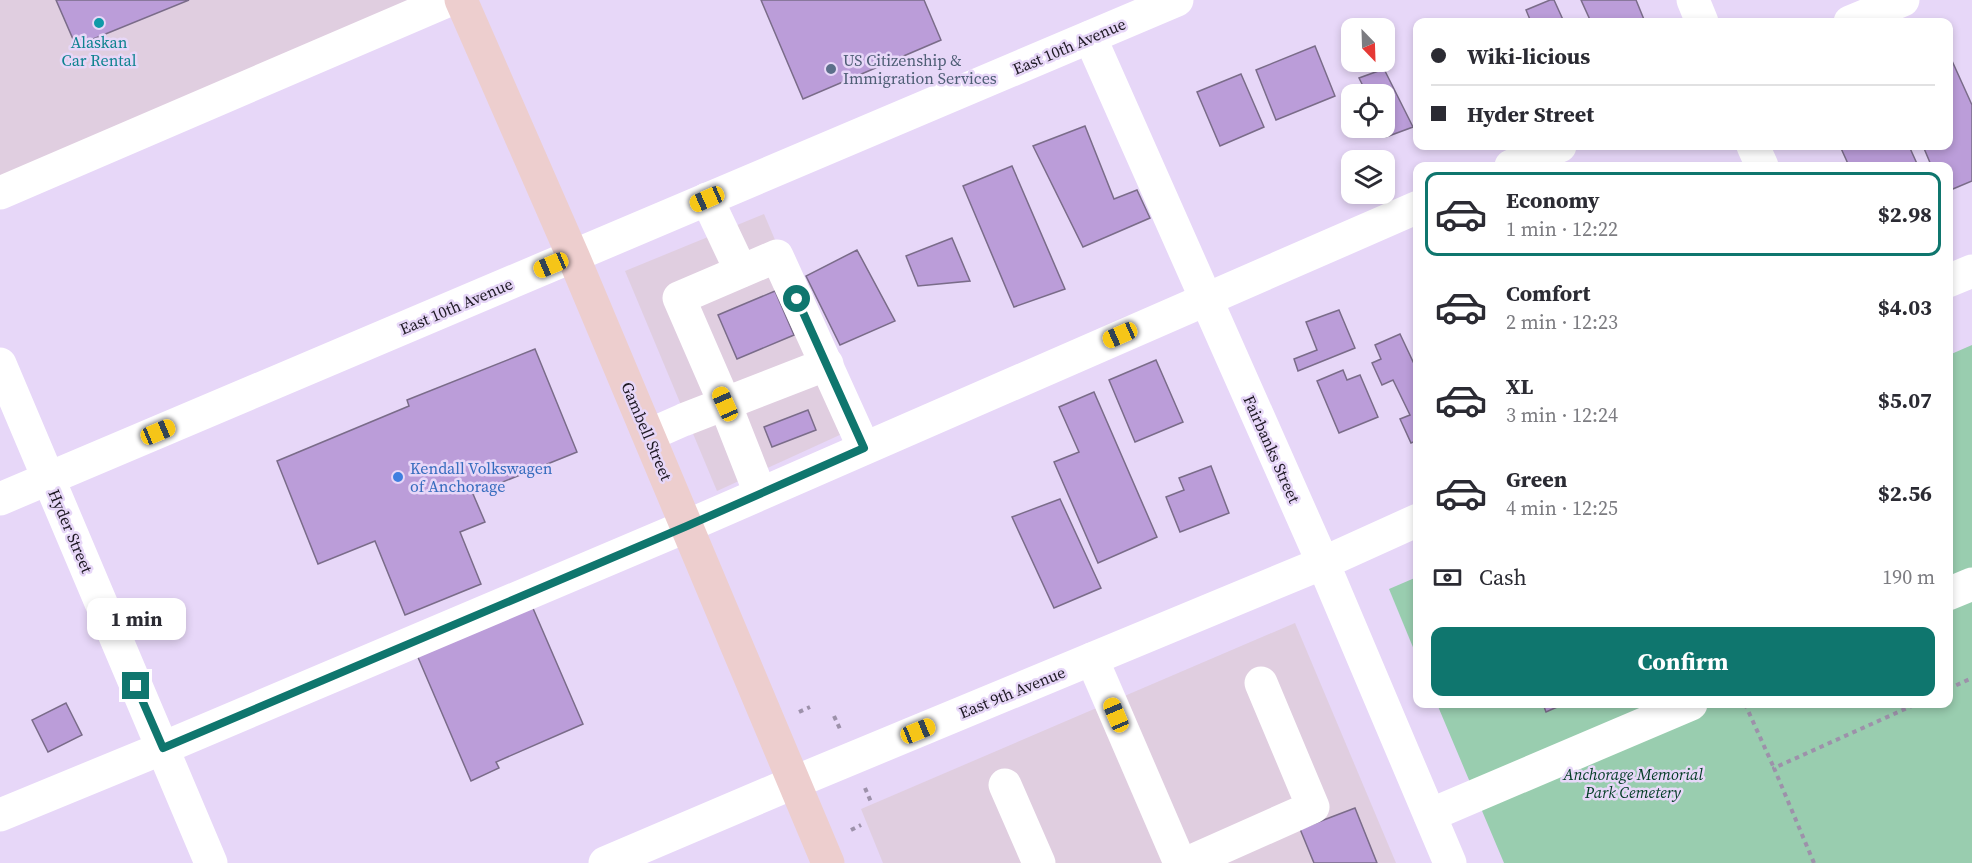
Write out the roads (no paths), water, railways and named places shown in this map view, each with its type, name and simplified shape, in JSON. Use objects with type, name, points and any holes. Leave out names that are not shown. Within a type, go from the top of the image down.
[{"type":"highway","name":"Gambell Street","points":[[461,0],[573,256],[828,863]]},
{"type":"street","points":[[0,193],[448,0]]},
{"type":"street","name":"East 10th Avenue","points":[[0,500],[1177,0]]},
{"type":"street","points":[[1693,0],[1700,18]]},
{"type":"street","points":[[1860,18],[1903,0]]},
{"type":"street","name":"Fairbanks Street","points":[[1090,37],[1323,563],[1450,863]]},
{"type":"street","points":[[1521,162],[1550,150]]},
{"type":"street","points":[[707,199],[741,271]]},
{"type":"street","points":[[0,815],[687,526],[1413,209]]},
{"type":"street","points":[[760,493],[725,404],[679,298],[741,271],[777,256],[864,448]]},
{"type":"street","points":[[1953,279],[1972,272]]},
{"type":"street","name":"Hyder Street","points":[[0,364],[212,863]]},
{"type":"street","points":[[649,435],[827,364]]},
{"type":"street","name":"East 9th Avenue","points":[[605,863],[1323,563],[1413,522]]},
{"type":"street","points":[[1953,592],[1972,584]]},
{"type":"street","points":[[1092,659],[1180,863]]},
{"type":"street","points":[[1188,863],[1313,807],[1261,683]]},
{"type":"street","points":[[1430,815],[1682,708]]},
{"type":"street","points":[[1005,785],[1039,863]]},
{"type":"place","name":"Alaskan Car Rental","points":[[99,23]]},
{"type":"place","name":"US Citizenship & Immigration Services","points":[[831,69]]},
{"type":"place","name":"Kendall Volkswagen of Anchorage","points":[[398,477]]},
{"type":"park label","name":"Anchorage Memorial Park Cemetery","points":[[1633,783]]}]
